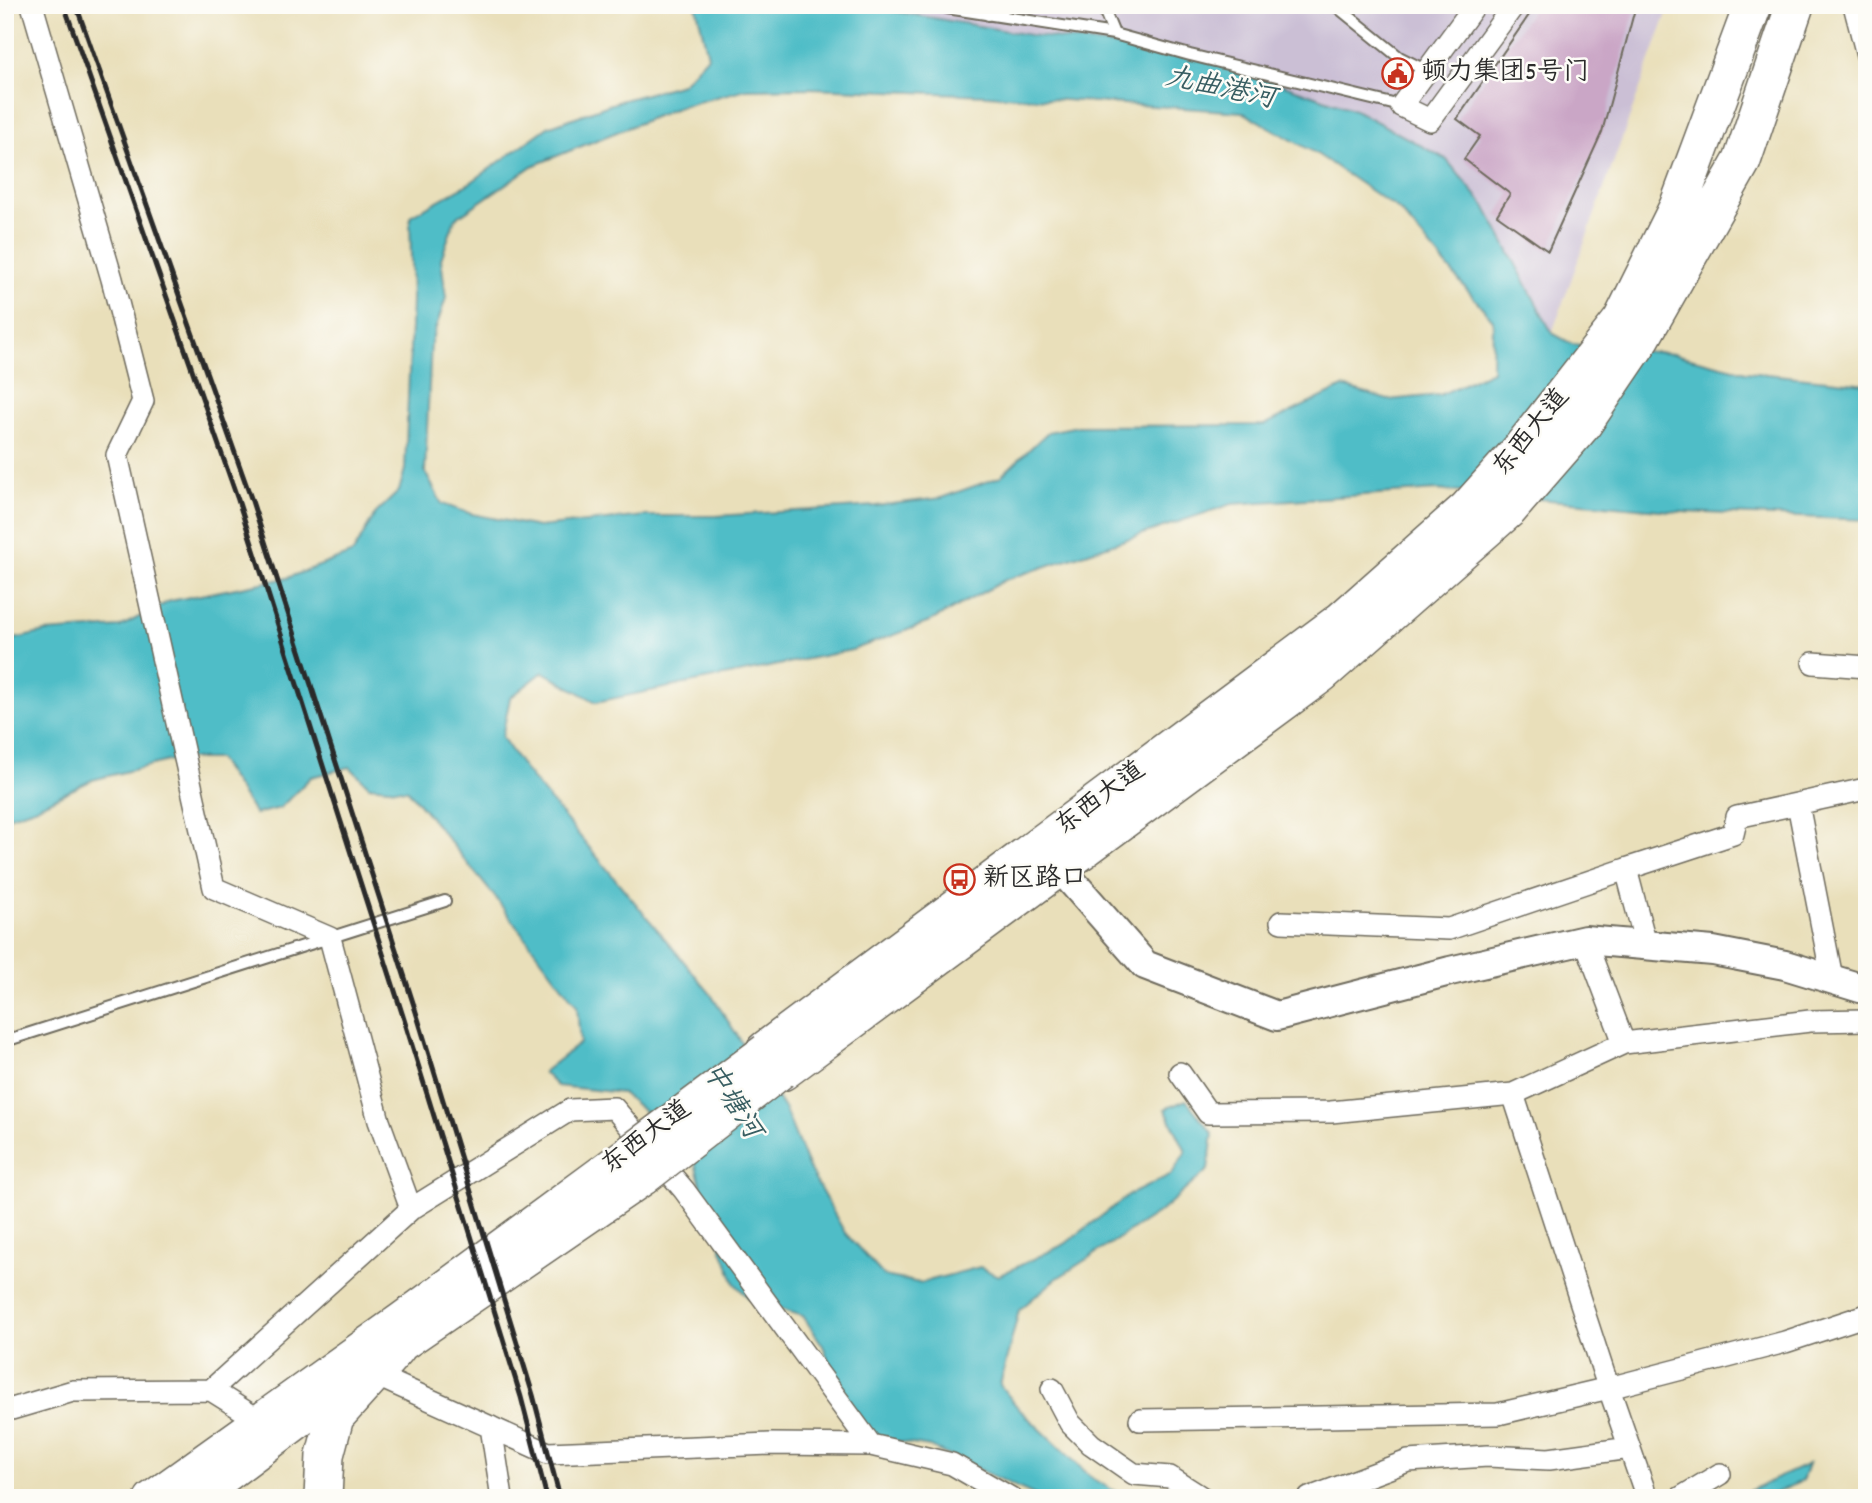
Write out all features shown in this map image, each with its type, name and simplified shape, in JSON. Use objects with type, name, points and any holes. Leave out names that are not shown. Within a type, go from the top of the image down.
[{"type":"highway","name":"东西大道","points":[[773,1061],[1049,856],[1342,620],[1467,509],[1632,329],[1753,5]]},
{"type":"highway","name":"东西大道","points":[[1049,856],[1321,674],[1509,509],[1583,424],[1632,329],[1742,161],[1795,5]]},
{"type":"highway","points":[[323,1498],[325,1455],[335,1417],[384,1362]]},
{"type":"main road","name":"东西大道","points":[[197,1498],[384,1362],[773,1061]]},
{"type":"main road","name":"东西大道","points":[[151,1498],[259,1420],[636,1165]]},
{"type":"street","points":[[32,5],[113,279],[143,401],[117,455],[215,888],[330,938],[379,1121],[411,1209]]},
{"type":"street","points":[[1475,5],[1401,106],[1430,120],[1514,5]]},
{"type":"street","points":[[1854,5],[1865,44]]},
{"type":"street","points":[[1813,663],[1867,667]]},
{"type":"street","points":[[1281,922],[1449,929],[1733,834],[1737,817],[1861,790]]},
{"type":"street","points":[[1798,804],[1832,978]]},
{"type":"street","points":[[1049,856],[1145,965],[1277,1016],[1450,971],[1585,940],[1713,951],[1785,965],[1867,990]]},
{"type":"street","points":[[1626,869],[1646,945]]},
{"type":"street","points":[[1585,940],[1624,1043]]},
{"type":"street","points":[[1180,1073],[1208,1113],[1331,1112],[1513,1094],[1624,1043],[1810,1021],[1867,1020]]},
{"type":"street","points":[[1513,1094],[1647,1498]]},
{"type":"street","points":[[211,1390],[411,1209],[570,1111],[614,1108],[684,1190],[872,1445]]},
{"type":"street","points":[[1140,1420],[1498,1414],[1785,1342],[1867,1315]]},
{"type":"street","points":[[384,1362],[491,1427],[548,1453],[770,1444],[872,1445],[951,1464],[1011,1498]]},
{"type":"street","points":[[1052,1389],[1070,1423],[1091,1444],[1134,1474],[1170,1477],[1203,1498]]},
{"type":"street","points":[[5,1411],[72,1391],[211,1390],[259,1420]]},
{"type":"street","points":[[491,1427],[502,1498]]},
{"type":"street","points":[[1309,1498],[1408,1461],[1488,1456],[1549,1459],[1630,1448]]},
{"type":"street","points":[[1680,1498],[1720,1474]]},
{"type":"lane","points":[[946,5],[947,8],[985,16],[1114,34],[1189,55],[1401,106]]},
{"type":"lane","points":[[985,16],[1012,5]]},
{"type":"lane","points":[[1102,5],[1114,34]]},
{"type":"lane","points":[[1335,5],[1399,57],[1427,71]]},
{"type":"lane","points":[[5,1041],[445,901]]},
{"type":"shaded area","points":[[859,5],[1670,5],[1552,333],[1485,206],[1446,160],[1355,110],[1190,55],[1030,35]]},
{"type":"water","points":[[696,5],[859,5],[1030,35],[1190,55],[1355,110],[1446,159],[1485,206],[1552,333],[1572,344],[1674,354],[1746,372],[1867,384],[1867,520],[1682,512],[1437,490],[1232,504],[1005,580],[927,623],[852,650],[596,702],[543,672],[510,698],[502,737],[524,769],[710,993],[785,1110],[809,1169],[845,1233],[884,1276],[920,1283],[980,1267],[998,1276],[1065,1244],[1129,1195],[1172,1174],[1186,1151],[1165,1109],[1186,1100],[1213,1134],[1208,1170],[1161,1211],[1056,1279],[1019,1310],[1000,1385],[1019,1409],[1093,1479],[1127,1498],[1041,1498],[930,1447],[869,1437],[848,1409],[823,1346],[803,1316],[751,1300],[735,1284],[706,1207],[692,1151],[622,1093],[557,1086],[543,1072],[580,1043],[577,1006],[491,892],[408,790],[369,786],[350,767],[311,777],[280,808],[255,814],[218,759],[176,759],[92,780],[34,808],[5,818],[5,641],[45,632],[120,627],[170,601],[287,578],[353,553],[375,514],[399,491],[405,469],[412,301],[410,216],[470,183],[548,127],[620,101],[682,84],[708,56]],"holes":[[[811,88],[988,95],[1242,112],[1317,154],[1399,210],[1493,320],[1492,371],[1440,395],[1388,400],[1343,387],[1264,425],[1078,426],[1048,432],[1000,477],[941,498],[876,506],[716,516],[645,516],[538,527],[472,514],[442,504],[425,472],[431,342],[446,298],[441,259],[455,219],[532,166],[679,107],[746,89]]]},
{"type":"water","points":[[1808,1464],[1802,1481],[1765,1498],[1734,1498]]},
{"type":"building","points":[[1536,5],[1636,5],[1602,132],[1548,251],[1497,215],[1510,194],[1464,159],[1480,136],[1457,119]]},
{"type":"railway","points":[[64,5],[238,500],[521,1397],[547,1498]]},
{"type":"railway","points":[[76,5],[252,501],[416,1012],[533,1395],[560,1498]]},
{"type":"place","name":"顿力集团5号门","points":[[1398,73]]},
{"type":"place","name":"新区路口","points":[[960,879]]},
{"type":"water label","name":"九曲港河","points":[[1220,90]]},
{"type":"water label","name":"中塘河","points":[[730,1102]]}]
